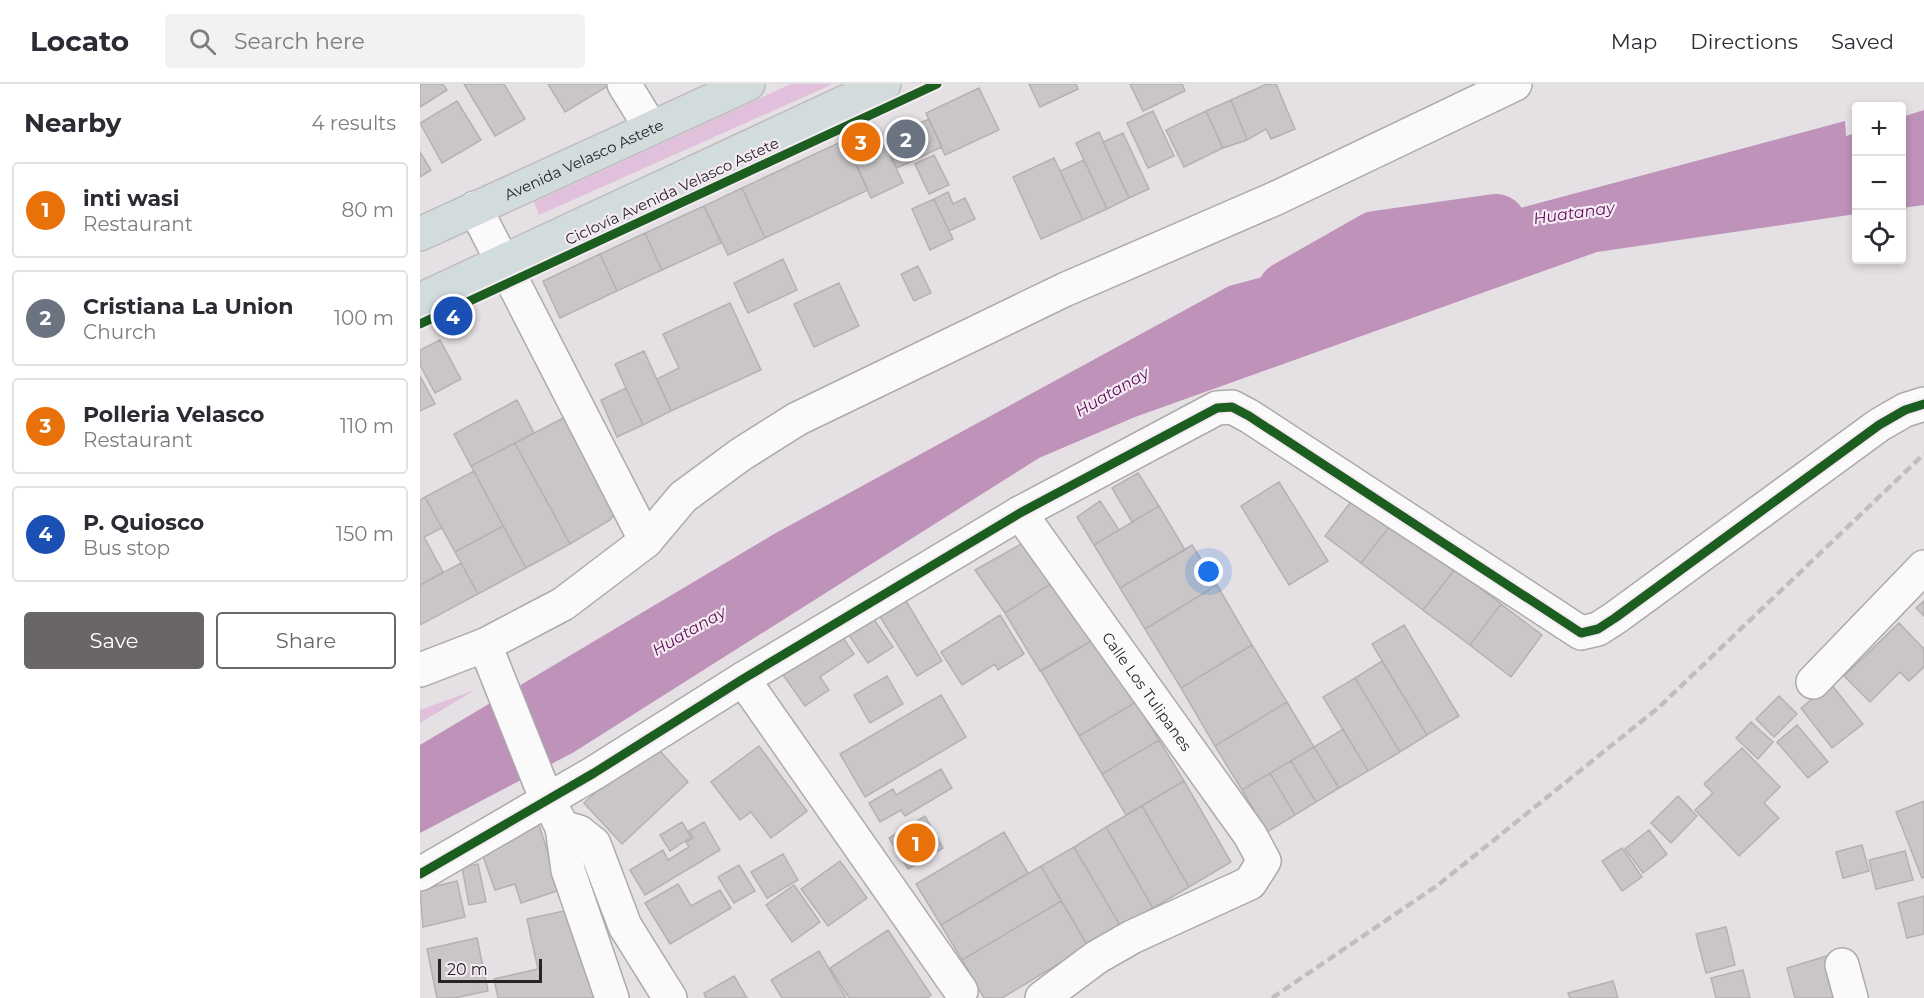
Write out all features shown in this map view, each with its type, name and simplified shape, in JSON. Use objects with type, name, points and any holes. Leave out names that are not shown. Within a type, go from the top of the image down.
[{"type":"highway","name":"Avenida Velasco Astete","points":[[420,234],[748,84]]},
{"type":"highway","points":[[420,300],[884,84]]},
{"type":"street","points":[[624,84],[651,128]]},
{"type":"street","points":[[420,670],[488,655],[563,604],[646,541],[683,497],[740,455],[797,419],[971,337],[1064,290],[1274,199],[1515,84]]},
{"type":"street","points":[[475,207],[501,262],[646,541]]},
{"type":"street","points":[[420,874],[550,803],[743,679],[1020,513],[1217,408],[1232,407],[1581,633],[1598,629],[1615,618],[1879,425],[1905,410],[1924,404]]},
{"type":"street","name":"Calle Los Tulipanes","points":[[1020,513],[1250,835],[1264,861],[1260,872],[1250,884],[1132,937],[1097,957],[1042,998]]},
{"type":"street","points":[[1813,682],[1924,567]]},
{"type":"street","points":[[488,655],[550,803],[567,870],[612,998]]},
{"type":"street","points":[[743,679],[961,991]]},
{"type":"street","points":[[550,803],[594,844],[625,926],[670,998]]},
{"type":"street","points":[[1842,965],[1851,998]]},
{"type":"shaded area","points":[[791,84],[833,84],[539,215],[534,202]]},
{"type":"shaded area","points":[[475,690],[420,723],[420,710]]},
{"type":"water","points":[[1924,110],[1924,205],[1906,207],[1906,156],[1906,116]]},
{"type":"water","points":[[1845,121],[1846,136],[1852,134],[1852,215],[1597,252],[1135,417],[1039,458],[574,752],[420,833],[420,745],[774,534],[1229,286]]},
{"type":"building","points":[[420,84],[443,84],[447,90],[420,107]]},
{"type":"building","points":[[464,84],[504,84],[525,119],[495,136]]},
{"type":"building","points":[[548,84],[611,84],[565,112]]},
{"type":"building","points":[[1029,84],[1076,84],[1078,89],[1040,107]]},
{"type":"building","points":[[1130,84],[1182,84],[1185,91],[1143,111]]},
{"type":"building","points":[[1267,84],[1276,84],[1295,129],[1271,139],[1266,129],[1247,140],[1231,100]]},
{"type":"building","points":[[979,88],[999,130],[945,155],[926,113]]},
{"type":"building","points":[[1231,100],[1247,140],[1223,148],[1206,111]]},
{"type":"building","points":[[457,101],[481,140],[442,163],[420,123]]},
{"type":"building","points":[[1153,111],[1174,156],[1148,168],[1127,123]]},
{"type":"building","points":[[1206,111],[1223,148],[1184,167],[1166,130]]},
{"type":"building","points":[[929,119],[942,147],[897,168],[883,139]]},
{"type":"building","points":[[876,126],[903,183],[871,198],[845,140]]},
{"type":"building","points":[[1099,132],[1129,198],[1107,209],[1076,143]]},
{"type":"building","points":[[1123,133],[1149,189],[1129,198],[1103,142]]},
{"type":"building","points":[[845,140],[868,190],[765,238],[742,188]]},
{"type":"building","points":[[420,152],[431,170],[420,177]]},
{"type":"building","points":[[934,155],[949,185],[929,194],[915,164]]},
{"type":"building","points":[[1054,158],[1083,220],[1041,239],[1013,177]]},
{"type":"building","points":[[1084,160],[1107,209],[1083,220],[1060,171]]},
{"type":"building","points":[[742,188],[765,238],[728,255],[704,206]]},
{"type":"building","points":[[948,192],[953,204],[965,198],[975,219],[949,231],[934,199]]},
{"type":"building","points":[[934,199],[953,239],[930,250],[912,209]]},
{"type":"building","points":[[704,206],[721,243],[662,270],[645,233]]},
{"type":"building","points":[[645,233],[662,270],[617,291],[600,254]]},
{"type":"building","points":[[600,254],[617,291],[560,318],[543,281]]},
{"type":"building","points":[[783,259],[797,290],[748,313],[734,283]]},
{"type":"building","points":[[918,266],[931,293],[914,301],[901,274]]},
{"type":"building","points":[[839,283],[859,326],[814,347],[794,304]]},
{"type":"building","points":[[730,303],[761,370],[671,411],[657,379],[679,368],[663,334]]},
{"type":"building","points":[[440,340],[461,379],[435,393],[420,365],[420,350]]},
{"type":"building","points":[[644,351],[671,411],[643,425],[615,364]]},
{"type":"building","points":[[420,376],[435,404],[420,411]]},
{"type":"building","points":[[626,388],[643,425],[617,437],[601,400]]},
{"type":"building","points":[[517,400],[534,433],[471,466],[454,434]]},
{"type":"building","points":[[565,417],[615,513],[610,520],[570,544],[515,443]]},
{"type":"building","points":[[515,443],[570,544],[526,568],[471,466]]},
{"type":"building","points":[[474,471],[503,526],[455,552],[425,497]]},
{"type":"building","points":[[1138,473],[1159,506],[1132,522],[1112,488]]},
{"type":"building","points":[[1279,482],[1328,561],[1289,585],[1241,506]]},
{"type":"building","points":[[1356,495],[1393,522],[1361,563],[1325,536]]},
{"type":"building","points":[[425,497],[442,528],[424,537],[443,572],[420,585],[420,500]]},
{"type":"building","points":[[1100,501],[1119,530],[1094,545],[1077,517]]},
{"type":"building","points":[[1159,506],[1185,550],[1120,588],[1094,545]]},
{"type":"building","points":[[1393,522],[1455,569],[1423,610],[1361,563]]},
{"type":"building","points":[[503,526],[526,568],[478,594],[455,552]]},
{"type":"building","points":[[1025,542],[1052,583],[1005,613],[975,570]]},
{"type":"building","points":[[1192,545],[1217,585],[1145,629],[1120,588]]},
{"type":"building","points":[[461,563],[478,594],[420,625],[420,585]]},
{"type":"building","points":[[1455,569],[1501,604],[1470,645],[1423,610]]},
{"type":"building","points":[[1052,583],[1098,637],[1040,671],[1005,613]]},
{"type":"building","points":[[1217,585],[1252,645],[1181,688],[1145,629]]},
{"type":"building","points":[[900,591],[942,661],[917,676],[874,607]]},
{"type":"building","points":[[1924,601],[1924,616],[1916,608]]},
{"type":"building","points":[[1501,604],[1542,635],[1511,677],[1470,645]]},
{"type":"building","points":[[868,611],[893,647],[868,663],[844,628]]},
{"type":"building","points":[[1000,615],[1024,654],[998,670],[995,664],[962,685],[941,652]]},
{"type":"building","points":[[1899,623],[1924,649],[1924,667],[1909,681],[1900,672],[1870,702],[1844,676]]},
{"type":"building","points":[[1404,625],[1459,716],[1427,735],[1372,644]]},
{"type":"building","points":[[839,632],[854,654],[820,677],[829,690],[805,706],[781,672]]},
{"type":"building","points":[[1098,637],[1136,702],[1079,736],[1041,671]]},
{"type":"building","points":[[1252,645],[1287,702],[1215,746],[1181,688]]},
{"type":"building","points":[[1382,661],[1427,735],[1400,752],[1355,678]]},
{"type":"building","points":[[887,676],[903,704],[870,723],[854,695]]},
{"type":"building","points":[[1355,678],[1400,752],[1368,771],[1323,697]]},
{"type":"building","points":[[1831,684],[1863,724],[1832,748],[1801,708]]},
{"type":"building","points":[[941,695],[966,737],[865,797],[840,754]]},
{"type":"building","points":[[1779,696],[1797,714],[1774,737],[1756,719]]},
{"type":"building","points":[[1136,702],[1159,740],[1102,774],[1079,736]]},
{"type":"building","points":[[1287,702],[1314,747],[1242,790],[1215,746]]},
{"type":"building","points":[[1751,722],[1773,742],[1758,759],[1736,738]]},
{"type":"building","points":[[1797,725],[1828,762],[1808,778],[1777,742]]},
{"type":"building","points":[[1343,729],[1368,771],[1339,788],[1314,747]]},
{"type":"building","points":[[1159,740],[1184,781],[1126,815],[1102,774]]},
{"type":"building","points":[[651,741],[688,782],[622,844],[584,803]]},
{"type":"building","points":[[759,746],[807,811],[771,838],[751,812],[740,820],[711,782]]},
{"type":"building","points":[[1314,747],[1339,788],[1316,802],[1291,761]]},
{"type":"building","points":[[1742,748],[1780,787],[1764,803],[1779,818],[1739,856],[1695,810],[1713,793],[1704,784]]},
{"type":"building","points":[[1291,761],[1316,802],[1295,815],[1270,773]]},
{"type":"building","points":[[941,769],[952,788],[905,816],[901,810],[880,822],[869,803],[893,789],[896,795]]},
{"type":"building","points":[[1270,773],[1295,815],[1267,832],[1242,790]]},
{"type":"building","points":[[1184,781],[1231,862],[1189,887],[1142,806]]},
{"type":"building","points":[[1678,796],[1697,816],[1671,843],[1651,823]]},
{"type":"building","points":[[1924,801],[1924,877],[1922,878],[1896,812]]},
{"type":"building","points":[[1142,806],[1189,887],[1153,908],[1106,827]]},
{"type":"building","points":[[925,816],[943,848],[908,869],[889,838]]},
{"type":"building","points":[[682,822],[691,837],[670,851],[660,835]]},
{"type":"building","points":[[704,822],[720,850],[645,895],[630,870],[663,850],[668,860],[689,847],[686,842],[693,838],[689,831]]},
{"type":"building","points":[[539,825],[560,890],[521,903],[515,884],[495,890],[479,845]]},
{"type":"building","points":[[1106,827],[1153,908],[1121,927],[1074,847]]},
{"type":"building","points":[[1649,830],[1667,854],[1643,873],[1625,849]]},
{"type":"building","points":[[1004,832],[1028,873],[941,925],[916,884]]},
{"type":"building","points":[[1862,845],[1869,871],[1843,878],[1836,852]]},
{"type":"building","points":[[1074,847],[1121,927],[1088,946],[1041,866]]},
{"type":"building","points":[[1622,848],[1642,877],[1622,891],[1602,861]]},
{"type":"building","points":[[1905,851],[1913,880],[1876,889],[1869,860]]},
{"type":"building","points":[[783,854],[798,880],[767,898],[751,872]]},
{"type":"building","points":[[840,861],[867,898],[828,926],[801,889]]},
{"type":"building","points":[[478,864],[486,902],[469,905],[462,867]]},
{"type":"building","points":[[739,865],[755,891],[734,903],[718,877]]},
{"type":"building","points":[[1041,866],[1061,901],[962,960],[941,925]]},
{"type":"building","points":[[457,881],[465,917],[423,927],[420,890]]},
{"type":"building","points":[[678,884],[691,906],[720,890],[731,908],[670,944],[645,903]]},
{"type":"building","points":[[794,885],[820,922],[792,942],[766,905]]},
{"type":"building","points":[[1924,896],[1924,934],[1907,938],[1898,903]]},
{"type":"building","points":[[1061,901],[1088,946],[1002,998],[984,998],[962,960]]},
{"type":"building","points":[[578,908],[598,998],[498,998],[494,979],[538,969],[527,919]]},
{"type":"building","points":[[1726,927],[1735,965],[1706,973],[1696,934]]},
{"type":"building","points":[[888,930],[931,995],[927,998],[849,998],[830,968]]},
{"type":"building","points":[[477,938],[488,991],[454,998],[437,998],[427,949]]},
{"type":"building","points":[[819,951],[846,998],[782,998],[771,980]]},
{"type":"building","points":[[1827,956],[1839,998],[1795,998],[1787,968]]},
{"type":"building","points":[[1743,970],[1750,998],[1716,998],[1711,978]]},
{"type":"building","points":[[734,976],[747,998],[706,998],[704,993]]},
{"type":"building","points":[[1613,981],[1618,998],[1570,998],[1568,993]]},
{"type":"waterway","name":"Huatanay","points":[[1288,292],[1376,242],[1496,225]]},
{"type":"railway","points":[[1272,998],[1438,885],[1658,708],[1924,454]]},
{"type":"cycle path","name":"Ciclovía Avenida Velasco Astete","points":[[420,324],[937,84]]},
{"type":"cycle path","points":[[420,874],[594,773],[743,679],[1020,513],[1217,408],[1232,407],[1249,416],[1581,633],[1598,629],[1615,618],[1879,425],[1905,410],[1924,404]]},
{"type":"place","name":"Cristiana La Union","points":[[906,139]]},
{"type":"place","name":"Polleria Velasco","points":[[861,142]]},
{"type":"place","name":"P. Quiosco","points":[[453,316]]},
{"type":"place","name":"inti wasi","points":[[916,843]]}]
